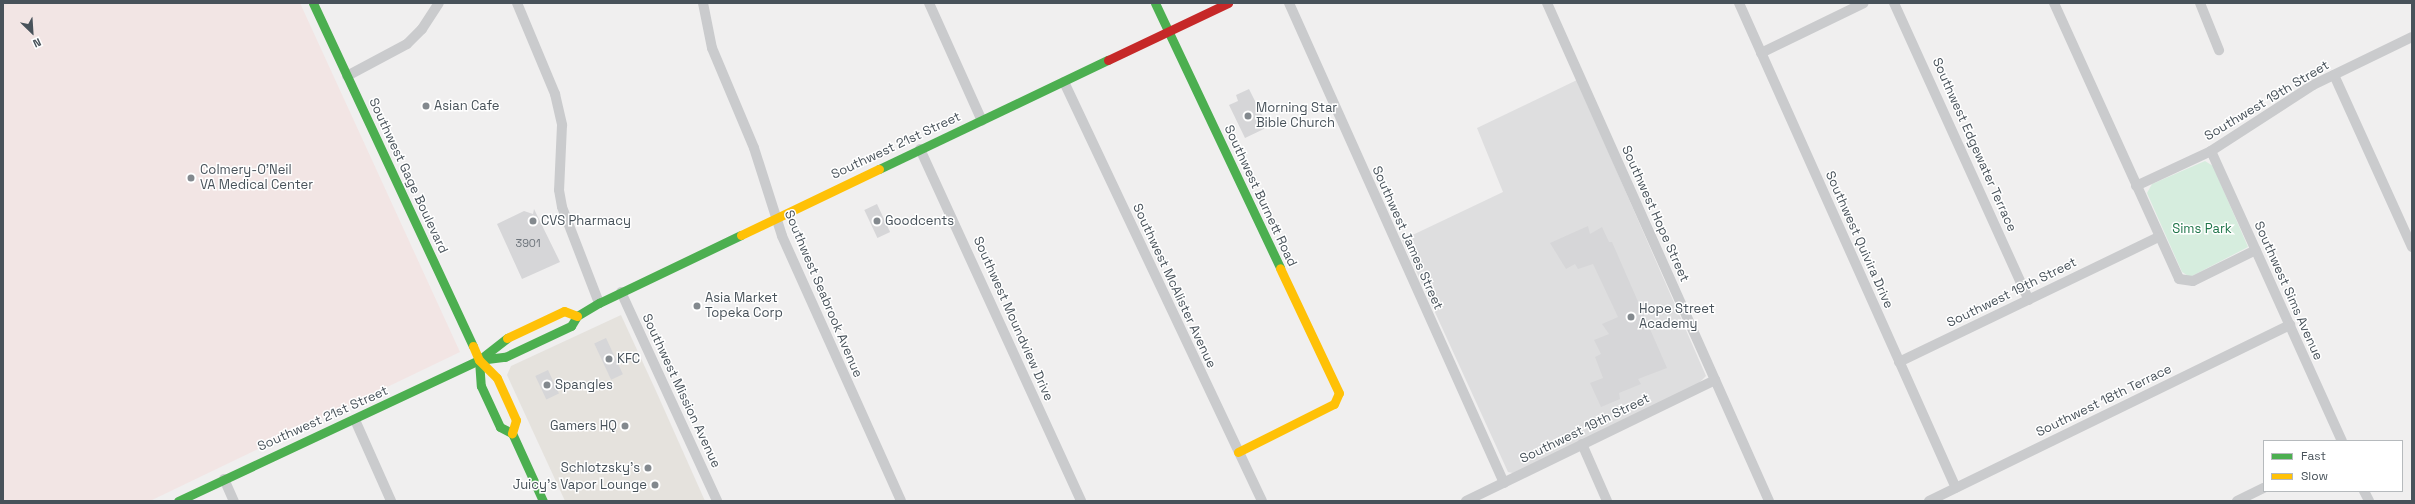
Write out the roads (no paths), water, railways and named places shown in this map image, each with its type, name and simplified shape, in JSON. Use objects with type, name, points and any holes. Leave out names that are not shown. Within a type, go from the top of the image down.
[{"type":"main road","name":"Southwest Gage Boulevard","points":[[313,3],[479,360],[497,378],[516,420],[512,433]]},
{"type":"main road","name":"Southwest Burnett Road","points":[[1155,3],[1338,390],[1337,401],[1238,452]]},
{"type":"main road","name":"Southwest 21st Street","points":[[479,360],[505,357],[571,326],[577,316],[621,292],[1228,3]]},
{"type":"main road","name":"Southwest 21st Street","points":[[178,501],[355,420],[479,360],[498,342],[564,311],[577,316]]},
{"type":"main road","name":"Southwest Gage Boulevard","points":[[479,360],[481,386],[500,427],[512,433],[543,501]]},
{"type":"street","points":[[347,76],[407,44],[428,22],[440,3]]},
{"type":"street","points":[[517,3],[555,94],[562,132],[559,190],[562,207],[599,303]]},
{"type":"street","name":"Southwest Seabrook Avenue","points":[[703,3],[712,48],[754,148],[775,218],[901,501]]},
{"type":"street","points":[[929,3],[982,120]]},
{"type":"street","name":"Southwest James Street","points":[[1289,3],[1504,483]]},
{"type":"street","name":"Southwest Hope Street","points":[[1547,3],[1769,501]]},
{"type":"street","name":"Southwest Quivira Drive","points":[[1739,3],[1956,488]]},
{"type":"street","points":[[1761,53],[1864,3]]},
{"type":"street","name":"Southwest Edgewater Terrace","points":[[1894,3],[2029,300]]},
{"type":"street","points":[[2054,3],[2179,279],[2188,282],[2256,250]]},
{"type":"street","points":[[2200,3],[2219,50]]},
{"type":"street","name":"Southwest 19th Street","points":[[2136,186],[2211,151],[2334,75],[2412,37]]},
{"type":"street","points":[[2334,75],[2412,247]]},
{"type":"street","name":"Southwest McAlister Avenue","points":[[1064,82],[1262,501]]},
{"type":"street","name":"Southwest Moundview Drive","points":[[920,149],[1081,501]]},
{"type":"street","name":"Southwest Sims Avenue","points":[[2211,151],[2342,440]]},
{"type":"street","name":"Southwest 19th Street","points":[[1899,362],[2159,237]]},
{"type":"street","name":"Southwest Mission Avenue","points":[[621,292],[717,501]]},
{"type":"street","name":"Southwest 18th Terrace","points":[[1929,501],[2290,325]]},
{"type":"street","name":"Southwest 19th Street","points":[[1466,501],[1715,380]]},
{"type":"street","points":[[355,420],[391,501]]},
{"type":"street","points":[[1582,444],[1607,501]]},
{"type":"street","points":[[224,479],[234,501]]},
{"type":"street","points":[[2237,501],[2263,488]]},
{"type":"street","points":[[2364,492],[2369,501]]},
{"type":"place","name":"Asian Cafe","points":[[426,106]]},
{"type":"place","name":"Morning Star Bible Church","points":[[1248,116]]},
{"type":"place","name":"Colmery-O'Neil VA Medical Center","points":[[191,178]]},
{"type":"place","name":"CVS Pharmacy","points":[[533,221]]},
{"type":"place","name":"Goodcents","points":[[877,221]]},
{"type":"place","name":"Asia Market Topeka Corp","points":[[697,306]]},
{"type":"place","name":"Hope Street Academy","points":[[1631,317]]},
{"type":"place","name":"KFC","points":[[609,359]]},
{"type":"place","name":"Spangles","points":[[547,385]]},
{"type":"place","name":"Gamers HQ","points":[[625,426]]},
{"type":"place","name":"Schlotzsky's","points":[[648,468]]},
{"type":"place","name":"Juicy's Vapor Lounge","points":[[655,485]]},
{"type":"park label","name":"Sims Park","points":[[2202,229]]}]
